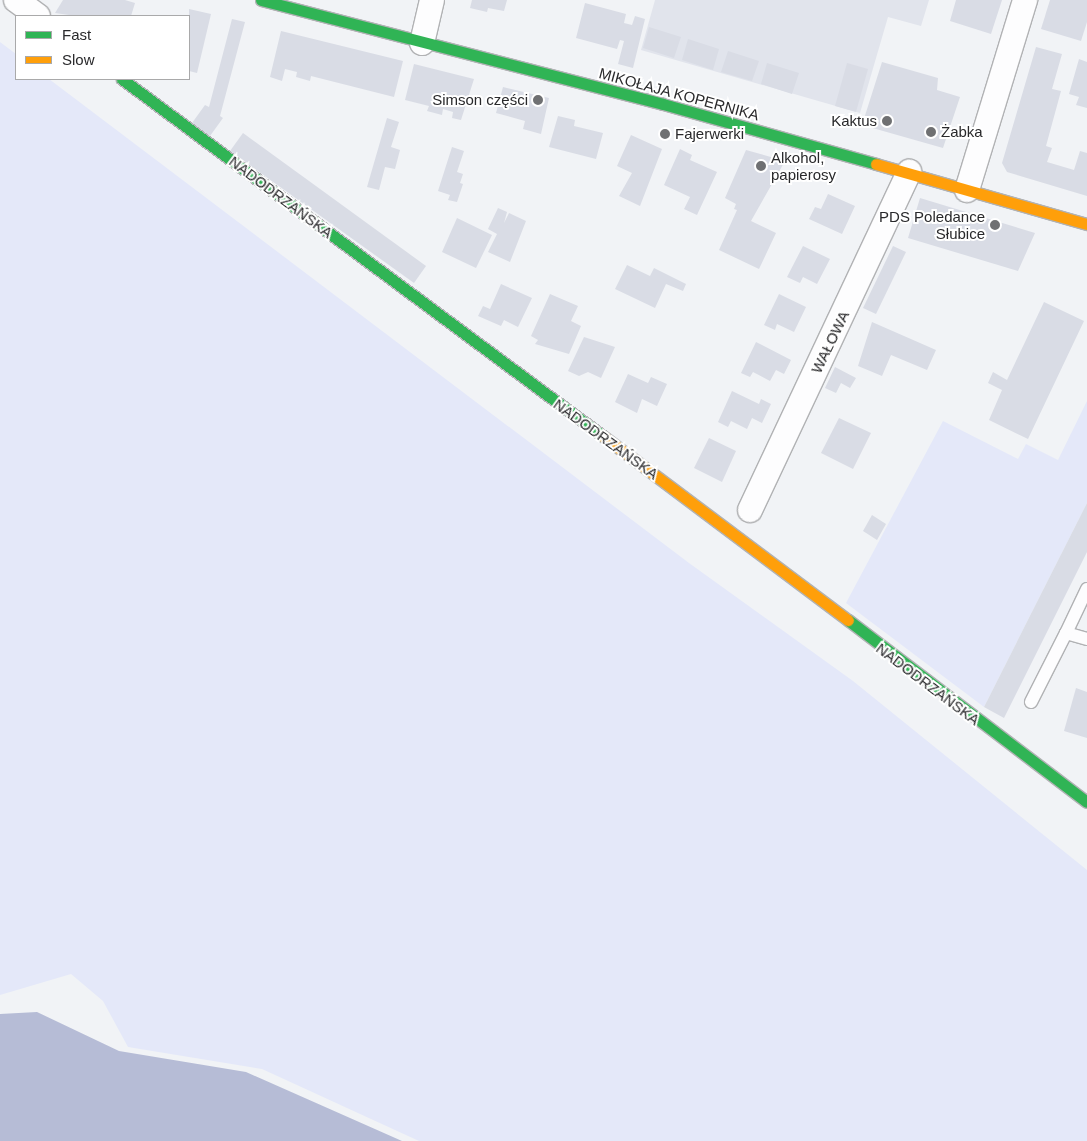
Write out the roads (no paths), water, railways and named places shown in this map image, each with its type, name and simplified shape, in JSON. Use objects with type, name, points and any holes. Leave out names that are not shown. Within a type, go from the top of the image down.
[{"type":"street","points":[[16,0],[37,15]]},
{"type":"street","name":"MIKOŁAJA KOPERNIKA","points":[[261,0],[909,172],[1087,224]]},
{"type":"street","points":[[422,43],[432,0]]},
{"type":"street","points":[[967,190],[1025,0]]},
{"type":"street","name":"NADODRZAŃSKA","points":[[123,80],[731,531],[1087,802]]},
{"type":"street","name":"WAŁOWA","points":[[750,510],[909,172]]},
{"type":"lane","points":[[1032,702],[1087,588]]},
{"type":"lane","points":[[1066,633],[1087,639]]},
{"type":"place","name":"Simson części","points":[[538,100]]},
{"type":"place","name":"Kaktus","points":[[887,121]]},
{"type":"place","name":"Żabka","points":[[931,132]]},
{"type":"place","name":"Fajerwerki","points":[[665,134]]},
{"type":"place","name":"Alkohol, papierosy","points":[[761,166]]},
{"type":"place","name":"PDS Poledance Słubice","points":[[995,225]]}]
